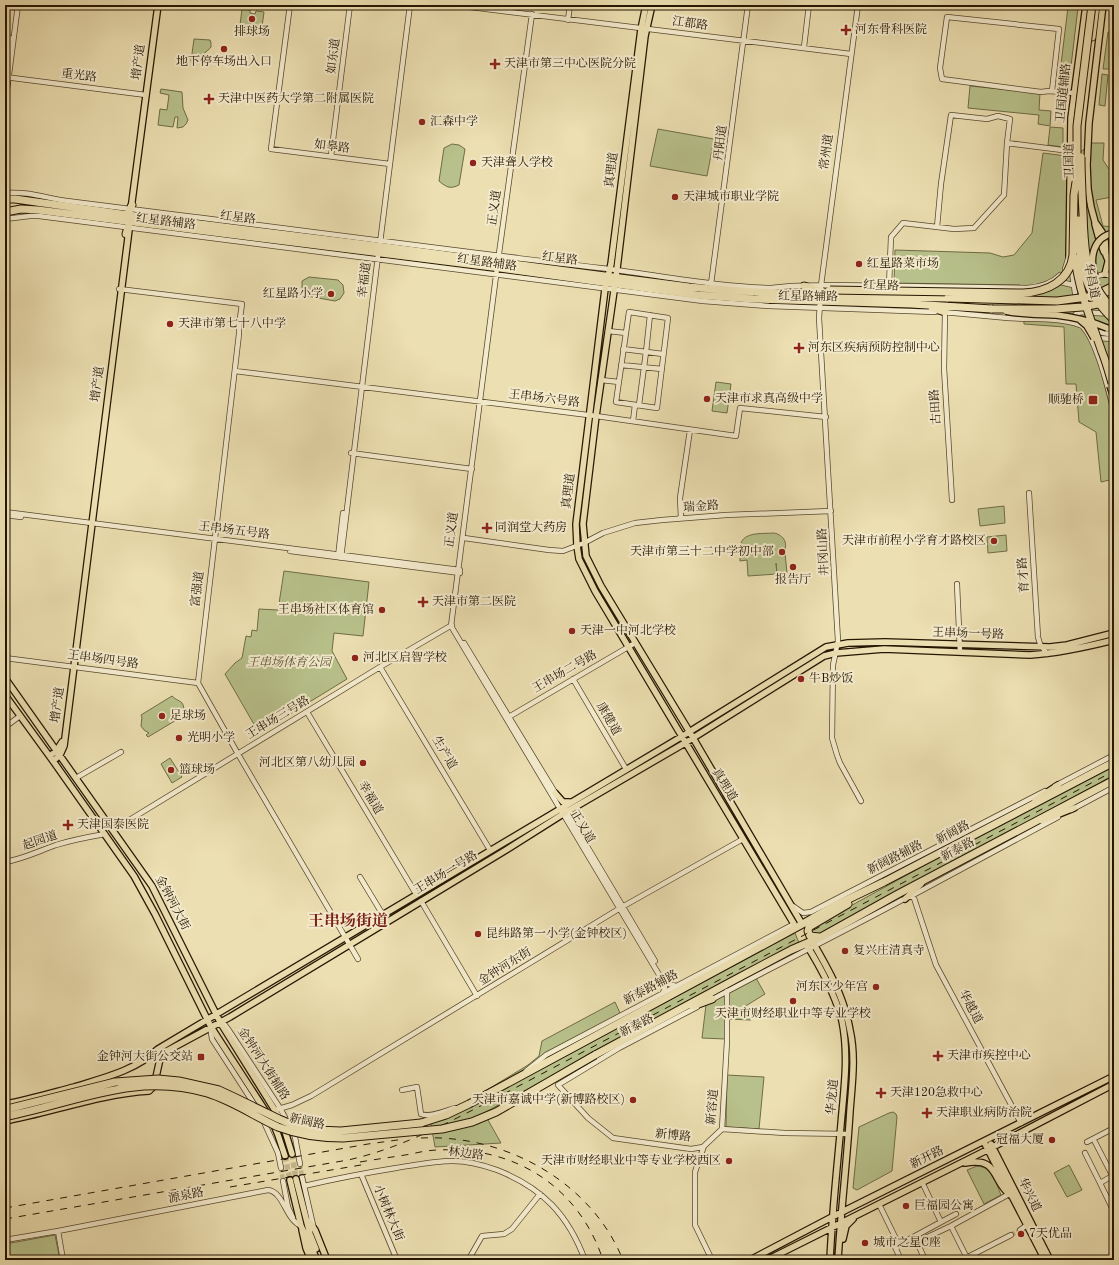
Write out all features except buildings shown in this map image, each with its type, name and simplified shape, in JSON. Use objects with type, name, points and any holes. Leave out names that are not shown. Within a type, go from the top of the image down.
[{"type":"highway","name":"卫国道","points":[[1092,5],[1077,126],[1076,182],[1079,248],[1083,272],[1095,298],[1101,307],[1114,320]]},
{"type":"highway","name":"卫国道","points":[[1096,5],[1082,112],[1081,150],[1085,252],[1090,272],[1105,300],[1114,310]]},
{"type":"highway","name":"卫国道","points":[[1073,244],[1074,196],[1076,182]]},
{"type":"highway","points":[[5,199],[15,198],[117,217],[122,220],[130,218]]},
{"type":"highway","points":[[5,212],[28,209],[117,217]]},
{"type":"highway","name":"红星路","points":[[130,218],[499,265],[741,301],[806,301],[820,297]]},
{"type":"highway","points":[[804,286],[820,297],[830,293],[1036,292],[1055,285],[1067,273],[1072,259],[1073,244]]},
{"type":"highway","name":"华昌道","points":[[1073,244],[1076,270],[1082,296],[1103,353],[1114,390]]},
{"type":"highway","name":"红星路","points":[[499,265],[589,281],[610,281],[757,291],[921,305],[945,309],[1055,309],[1082,307],[1112,301]]},
{"type":"highway","name":"红星路","points":[[830,293],[1057,301],[1091,296],[1114,290]]},
{"type":"highway","name":"新阔路","points":[[6,1113],[116,1082],[158,1079],[178,1080],[219,1090],[234,1096],[279,1120],[298,1127],[316,1130],[341,1131],[421,1123],[446,1115],[468,1104],[802,924],[861,890],[1023,809],[1060,787],[1114,762]]},
{"type":"highway","name":"新泰路","points":[[644,1028],[738,978],[811,945],[821,937],[891,898],[1021,829],[1072,806],[1114,780]]},
{"type":"highway","points":[[821,937],[810,936],[808,930],[809,927],[840,909],[861,890]]},
{"type":"highway","points":[[644,1028],[663,1021],[696,1004],[712,999]]},
{"type":"highway","name":"新阔路","points":[[6,1113],[42,1109],[113,1089],[150,1085],[170,1086],[206,1093],[236,1104],[289,1131],[310,1136],[343,1138],[442,1129],[466,1124],[496,1112],[644,1028]]},
{"type":"main road","name":"增产道","points":[[59,753],[64,746],[120,289],[157,5]]},
{"type":"main road","name":"真理道","points":[[646,5],[641,28],[643,36],[610,281],[608,331],[583,524],[586,556],[594,574],[693,738],[802,924]]},
{"type":"main road","name":"真理道","points":[[641,28],[649,18],[652,5]]},
{"type":"main road","name":"卫国道辅路","points":[[1069,256],[1071,135],[1074,93],[1086,5]]},
{"type":"main road","points":[[1103,5],[1088,136],[1088,189],[1095,222],[1102,232],[1105,240],[1106,255],[1114,273],[1105,274],[1108,262]]},
{"type":"main road","points":[[1078,60],[1096,62]]},
{"type":"main road","points":[[1071,135],[1088,136]]},
{"type":"main road","points":[[1069,212],[1091,207]]},
{"type":"main road","points":[[1099,290],[1092,267],[1093,251],[1102,237],[1114,233]]},
{"type":"main road","name":"真理道","points":[[610,281],[604,302],[576,524],[579,559],[587,578],[681,737],[744,838],[794,924]]},
{"type":"main road","points":[[1091,296],[1114,285]]},
{"type":"main road","points":[[992,309],[1026,314],[1054,315],[1076,318],[1092,322],[1114,331]]},
{"type":"main road","points":[[1076,318],[1085,324],[1093,334],[1114,398]]},
{"type":"main road","name":"王串场一号路","points":[[6,1113],[67,1107],[110,1096],[149,1091],[154,1086],[158,1063],[162,1055],[220,1022],[506,850],[563,810],[626,769],[681,737],[821,649],[837,644],[885,642],[1042,647],[1067,645],[1114,634]]},
{"type":"main road","name":"王串场一号路","points":[[833,653],[884,649],[1030,655],[1068,651],[1114,640]]},
{"type":"main road","name":"王串场一号路","points":[[6,1113],[47,1094],[113,1075],[144,1060],[158,1049],[490,850],[685,743],[686,745],[693,738],[821,658],[833,653],[850,651]]},
{"type":"main road","name":"金钟河大街","points":[[5,678],[152,886],[227,1035],[278,1109],[292,1154]]},
{"type":"main road","name":"金钟河大街","points":[[5,695],[134,876],[207,1020],[275,1128],[285,1156]]},
{"type":"main road","name":"王串场一号路","points":[[671,744],[681,737]]},
{"type":"main road","name":"王串场一号路","points":[[675,751],[685,743]]},
{"type":"main road","points":[[51,759],[59,753]]},
{"type":"main road","points":[[553,794],[565,803],[577,800]]},
{"type":"main road","points":[[905,899],[926,880]]},
{"type":"main road","points":[[811,945],[832,975],[841,996],[850,1030],[853,1062],[849,1134],[841,1213],[837,1224],[838,1260]]},
{"type":"main road","name":"华龙道","points":[[811,945],[833,993],[844,1032],[846,1052],[846,1067],[832,1217],[837,1224],[830,1258]]},
{"type":"main road","points":[[219,1040],[220,1034],[224,1033],[227,1035]]},
{"type":"main road","name":"新开路","points":[[750,1260],[832,1217],[1003,1133],[1114,1076]]},
{"type":"main road","name":"新开路","points":[[767,1260],[958,1164],[991,1150],[1114,1084]]},
{"type":"main road","points":[[969,1150],[991,1150],[997,1139],[1003,1133]]},
{"type":"main road","name":"华兴道","points":[[987,1141],[1050,1260]]},
{"type":"main road","points":[[958,1164],[972,1162],[988,1165],[993,1170],[1001,1184],[1011,1195]]},
{"type":"main road","name":"华兴道","points":[[999,1165],[1011,1195],[1045,1260]]},
{"type":"main road","points":[[299,1178],[306,1217],[317,1260]]},
{"type":"main road","points":[[287,1180],[301,1226],[303,1238],[311,1260]]},
{"type":"main road","points":[[837,1224],[860,1204]]},
{"type":"main road","points":[[841,1260],[844,1230],[849,1222],[861,1213]]},
{"type":"main road","points":[[301,1226],[310,1233],[327,1260]]},
{"type":"main road","points":[[310,1233],[320,1260]]},
{"type":"street","points":[[5,105],[6,77],[16,5]]},
{"type":"street","name":"如皋路","points":[[290,5],[271,149],[389,164]]},
{"type":"street","name":"如东道","points":[[331,156],[350,5]]},
{"type":"street","name":"幸福道","points":[[340,556],[377,249],[409,5]]},
{"type":"street","name":"江都路","points":[[454,5],[502,8]]},
{"type":"street","name":"江都路","points":[[470,5],[502,8],[533,15],[851,54]]},
{"type":"street","points":[[568,19],[570,5]]},
{"type":"street","name":"丹阳道","points":[[712,284],[748,5]]},
{"type":"street","points":[[804,47],[809,5]]},
{"type":"street","name":"常州道","points":[[820,297],[857,5]]},
{"type":"street","name":"正义道","points":[[533,15],[452,625],[621,908],[664,983],[665,986],[663,993]]},
{"type":"street","points":[[1052,91],[1059,29],[947,17],[940,68],[942,79],[1040,92],[1052,91],[1074,93]]},
{"type":"street","name":"江都路","points":[[743,41],[804,47],[851,54]]},
{"type":"street","name":"重光路","points":[[6,77],[145,95]]},
{"type":"street","points":[[889,286],[891,237],[903,223],[937,227],[954,229],[974,228],[1004,195],[1010,119],[998,116],[987,119],[951,115],[941,184],[937,227]]},
{"type":"street","points":[[1007,143],[1070,151]]},
{"type":"street","name":"红星路辅路","points":[[5,194],[32,194],[64,200],[130,218]]},
{"type":"street","name":"红星路辅路","points":[[5,220],[34,216],[130,218],[499,265],[610,281],[712,284],[774,288]]},
{"type":"street","points":[[1069,256],[1080,324],[1091,338],[1114,410]]},
{"type":"street","name":"卫国道辅路","points":[[1059,276],[1066,267],[1069,256]]},
{"type":"street","name":"红星路辅路","points":[[499,265],[610,281]]},
{"type":"street","points":[[1054,280],[1074,283],[1098,274],[1105,274]]},
{"type":"street","points":[[1059,276],[1074,283]]},
{"type":"street","name":"红星路辅路","points":[[741,301],[820,297],[889,286],[1038,287],[1054,280],[1059,276]]},
{"type":"street","points":[[757,291],[804,286]]},
{"type":"street","points":[[1038,287],[1038,319]]},
{"type":"street","name":"富强道","points":[[120,289],[242,304],[198,683]]},
{"type":"street","name":"红星路辅路","points":[[820,297],[945,309],[1007,318],[1064,320],[1080,324],[1092,330],[1114,335]]},
{"type":"street","name":"井冈山路","points":[[820,297],[837,644],[833,653],[831,667],[832,743],[841,768],[860,800]]},
{"type":"street","name":"古田路","points":[[945,309],[944,368],[952,500]]},
{"type":"street","points":[[629,312],[668,318],[657,408],[616,402],[626,333],[629,312]]},
{"type":"street","points":[[1078,312],[1114,314]]},
{"type":"street","points":[[1064,320],[1073,318],[1078,312]]},
{"type":"street","points":[[633,421],[644,367],[650,315]]},
{"type":"street","points":[[608,331],[626,333]]},
{"type":"street","points":[[1091,338],[1114,339]]},
{"type":"street","points":[[623,350],[663,354]]},
{"type":"street","points":[[621,365],[662,369]]},
{"type":"street","name":"王串场六号路","points":[[235,371],[589,415],[736,436],[740,408],[825,417]]},
{"type":"street","points":[[601,380],[619,382]]},
{"type":"street","points":[[680,518],[680,498],[690,430]]},
{"type":"street","points":[[352,453],[472,469]]},
{"type":"street","name":"正义道","points":[[458,571],[464,538],[472,469]]},
{"type":"street","name":"育才路","points":[[1029,493],[1038,637],[1047,654]]},
{"type":"street","name":"瑞金路","points":[[577,546],[603,533],[635,523],[680,518],[830,511]]},
{"type":"street","name":"王串场五号路","points":[[5,512],[458,571]]},
{"type":"street","name":"王串场五号路","points":[[5,515],[91,524]]},
{"type":"street","points":[[464,538],[563,551],[577,546]]},
{"type":"street","points":[[445,571],[453,576],[457,585]]},
{"type":"street","points":[[957,584],[960,652]]},
{"type":"street","name":"王串场三号路","points":[[113,830],[380,667],[452,625]]},
{"type":"street","name":"王串场二号路","points":[[507,718],[635,643]]},
{"type":"street","name":"王串场四号路","points":[[5,658],[198,683]]},
{"type":"street","name":"生产道","points":[[380,667],[490,850]]},
{"type":"street","name":"康健道","points":[[573,679],[626,769]]},
{"type":"street","points":[[198,683],[358,959]]},
{"type":"street","name":"幸福道","points":[[307,712],[416,894]]},
{"type":"street","points":[[5,727],[20,716]]},
{"type":"street","points":[[76,778],[121,752]]},
{"type":"street","name":"新阔路辅路","points":[[791,904],[800,912],[809,913],[861,890],[1060,787],[1114,755]]},
{"type":"street","name":"新泰路","points":[[558,1085],[585,1067],[626,1044],[811,945],[914,895],[1072,806],[1114,787]]},
{"type":"street","points":[[553,794],[563,810],[581,806]]},
{"type":"street","name":"起园道","points":[[5,862],[57,845],[105,834]]},
{"type":"street","name":"金钟河东街","points":[[278,1109],[292,1105],[311,1096],[621,908],[744,838]]},
{"type":"street","points":[[360,877],[382,914]]},
{"type":"street","name":"华越道","points":[[914,895],[936,965],[1021,1123]]},
{"type":"street","points":[[421,901],[477,996]]},
{"type":"street","name":"正义道","points":[[621,908],[669,984],[676,986]]},
{"type":"street","name":"新泰路辅路","points":[[522,1075],[546,1055],[794,924]]},
{"type":"street","name":"新容道","points":[[722,1129],[727,1041],[727,991]]},
{"type":"street","name":"金钟河大街辅路","points":[[220,1022],[225,1024],[295,1137],[300,1164]]},
{"type":"street","points":[[211,1027],[212,1039],[252,1100],[268,1130],[278,1153],[281,1168]]},
{"type":"street","name":"新博路","points":[[558,1085],[588,1118],[613,1138],[691,1149],[703,1147],[722,1129]]},
{"type":"street","points":[[402,1090],[417,1087],[421,1114],[423,1115],[429,1115],[468,1104]]},
{"type":"street","points":[[1087,1142],[1114,1128]]},
{"type":"street","points":[[722,1129],[785,1133],[849,1134]]},
{"type":"street","points":[[1095,1142],[1113,1176],[1100,1183]]},
{"type":"street","points":[[703,1147],[695,1172],[695,1225],[712,1260]]},
{"type":"street","points":[[1085,1153],[1114,1212]]},
{"type":"street","name":"林边路","points":[[304,1186],[361,1174],[440,1161],[468,1162],[488,1167],[515,1177],[540,1194],[566,1222],[577,1240],[585,1260]]},
{"type":"street","name":"小树林大街","points":[[361,1174],[396,1260]]},
{"type":"street","points":[[299,1178],[304,1186],[310,1233]]},
{"type":"street","points":[[922,1182],[941,1222]]},
{"type":"street","name":"源泉路","points":[[5,1240],[268,1190],[277,1194],[291,1219],[296,1224],[301,1226]]},
{"type":"street","points":[[464,1260],[470,1257],[482,1236],[504,1234],[512,1229],[540,1194]]},
{"type":"street","points":[[925,1260],[917,1242],[1011,1195]]},
{"type":"street","points":[[879,1204],[899,1245]]},
{"type":"street","points":[[900,1260],[895,1248],[956,1214]]},
{"type":"street","points":[[1020,1230],[1027,1225]]},
{"type":"street","points":[[951,1226],[968,1259]]},
{"type":"street","points":[[58,1231],[63,1260]]},
{"type":"street","points":[[962,1260],[968,1259],[1011,1235]]},
{"type":"green space","points":[[1068,7],[1078,8],[1068,91],[1058,89]]},
{"type":"green space","points":[[242,9],[250,10],[250,13],[255,14],[256,11],[264,12],[262,27],[254,26],[254,24],[249,24],[248,26],[240,25]]},
{"type":"green space","points":[[1108,32],[1114,32],[1114,69],[1103,69]]},
{"type":"green space","points":[[194,39],[210,40],[211,47],[192,63],[191,61]]},
{"type":"green space","points":[[1102,74],[1108,75],[1105,106],[1099,105]]},
{"type":"green space","points":[[970,86],[1040,93],[1039,110],[1051,111],[1050,126],[1038,124],[1039,115],[968,108]]},
{"type":"green space","points":[[161,89],[182,92],[183,108],[188,120],[183,127],[177,128],[178,117],[175,117],[173,127],[158,125],[160,109],[167,110],[169,95],[160,93]]},
{"type":"green space","points":[[1050,127],[1063,128],[1063,147],[1048,145]]},
{"type":"green space","points":[[658,129],[714,139],[707,176],[650,166]]},
{"type":"green space","points":[[1092,143],[1104,143],[1103,160],[1111,172],[1113,190],[1112,197],[1096,200],[1103,226],[1114,227],[1114,373],[1102,376],[1114,422],[1114,479],[1101,482],[1096,432],[1079,422],[1076,384],[1066,384],[1064,327],[1024,324],[1023,292],[1020,285],[894,283],[895,250],[990,253],[1003,257],[1014,255],[1032,233],[1043,153],[1074,157]]},
{"type":"green space","points":[[452,144],[459,145],[465,149],[459,185],[454,187],[444,185],[439,181],[444,148]]},
{"type":"green space","points":[[309,277],[338,280],[343,285],[344,293],[340,299],[335,301],[307,296],[302,291],[302,281]]},
{"type":"green space","points":[[716,382],[731,384],[727,413],[712,411]]},
{"type":"green space","points":[[1004,506],[1005,523],[980,526],[978,509]]},
{"type":"green space","points":[[774,533],[783,538],[786,546],[783,553],[785,553],[787,573],[748,576],[747,560],[740,561],[740,557],[745,556],[740,549],[743,539],[752,535]]},
{"type":"green space","points":[[1006,535],[1007,551],[988,553],[987,537]]},
{"type":"green space","name":"王串场体育公园","points":[[284,571],[369,582],[363,636],[334,633],[332,651],[347,679],[259,733],[225,674],[242,658],[246,636],[251,637],[252,630],[257,631],[259,609],[278,610]]},
{"type":"green space","points":[[172,696],[182,703],[184,712],[187,711],[188,713],[148,737],[146,735],[149,733],[141,726],[141,715]]},
{"type":"green space","name":"篮球场","points":[[170,758],[182,777],[172,783],[161,764]]},
{"type":"green space","points":[[1114,765],[1114,775],[819,935],[813,935],[810,931],[814,926],[936,859]]},
{"type":"green space","points":[[795,933],[799,943],[700,994],[484,1113],[501,1143],[435,1147],[431,1124],[528,1065],[539,1056],[542,1041],[615,1002],[625,1024]]},
{"type":"green space","points":[[756,978],[765,994],[744,1007],[751,1020],[726,1019],[725,1039],[702,1038],[706,1005]]},
{"type":"green space","points":[[727,1075],[764,1077],[759,1129],[726,1127]]},
{"type":"green space","points":[[893,1112],[897,1117],[892,1171],[857,1190],[853,1188],[859,1127]]},
{"type":"green space","points":[[1069,1165],[1082,1190],[1067,1197],[1054,1173]]},
{"type":"green space","points":[[977,1166],[990,1172],[1001,1195],[984,1204],[967,1170]]},
{"type":"green space","points":[[55,1235],[60,1260],[5,1260],[5,1244]]},
{"type":"tunnel","points":[[292,1154],[296,1179]]},
{"type":"tunnel","points":[[285,1156],[290,1180]]},
{"type":"tunnel","points":[[300,1164],[302,1177]]},
{"type":"tunnel","points":[[281,1168],[283,1181]]},
{"type":"tunnel","points":[[1011,1235],[1020,1230]]},
{"type":"railway","points":[[5,1219],[348,1160],[387,1149],[443,1125],[498,1097],[1114,771]]},
{"type":"railway","points":[[421,1138],[452,1139],[483,1144],[513,1154],[541,1168],[567,1186],[590,1207],[609,1232],[623,1260]]},
{"type":"railway","points":[[5,1208],[368,1144],[405,1139]]},
{"type":"railway","points":[[360,1162],[438,1150],[466,1151],[493,1155],[518,1164],[540,1176],[561,1192],[578,1211],[592,1234],[603,1260]]},
{"type":"railway","points":[[230,1187],[367,1164]]},
{"type":"place","name":"排球场","points":[[252,19]]},
{"type":"place","name":"河东骨科医院","points":[[846,30]]},
{"type":"place","name":"地下停车场出入口","points":[[224,49]]},
{"type":"place","name":"天津市第三中心医院分院","points":[[495,64]]},
{"type":"place","name":"天津中医药大学第二附属医院","points":[[209,99]]},
{"type":"place","name":"汇森中学","points":[[422,122]]},
{"type":"place","name":"天津聋人学校","points":[[473,163]]},
{"type":"place","name":"天津城市职业学院","points":[[675,197]]},
{"type":"place","name":"红星路菜市场","points":[[859,264]]},
{"type":"place","name":"红星路小学","points":[[331,294]]},
{"type":"place","name":"天津市第七十八中学","points":[[170,324]]},
{"type":"place","name":"河东区疾病预防控制中心","points":[[799,348]]},
{"type":"place","name":"天津市求真高级中学","points":[[707,399]]},
{"type":"place","name":"顺驰桥","points":[[1093,400]]},
{"type":"place","name":"同润堂大药房","points":[[487,528]]},
{"type":"place","name":"天津市前程小学育才路校区","points":[[994,541]]},
{"type":"place","name":"天津市第三十二中学初中部","points":[[782,552]]},
{"type":"place","name":"报告厅","points":[[793,567]]},
{"type":"place","name":"天津市第二医院","points":[[423,602]]},
{"type":"place","name":"王串场社区体育馆","points":[[382,610]]},
{"type":"place","name":"天津一中河北学校","points":[[572,631]]},
{"type":"place","name":"河北区启智学校","points":[[355,658]]},
{"type":"place","name":"牛B炒饭","points":[[801,679]]},
{"type":"place","name":"足球场","points":[[162,716]]},
{"type":"place","name":"光明小学","points":[[179,738]]},
{"type":"place","name":"河北区第八幼儿园","points":[[363,763]]},
{"type":"place","name":"篮球场","points":[[171,770]]},
{"type":"place","name":"天津国泰医院","points":[[68,825]]},
{"type":"place","name":"昆纬路第一小学(金钟校区)","points":[[478,934]]},
{"type":"place","name":"复兴庄清真寺","points":[[845,951]]},
{"type":"place","name":"河东区少年宫","points":[[876,987]]},
{"type":"place","name":"天津市财经职业中等专业学校","points":[[793,1001]]},
{"type":"place","name":"天津市疾控中心","points":[[938,1056]]},
{"type":"place","name":"金钟河大街公交站","points":[[201,1057]]},
{"type":"place","name":"天津120急救中心","points":[[881,1093]]},
{"type":"place","name":"天津市嘉诚中学(新博路校区)","points":[[633,1100]]},
{"type":"place","name":"天津职业病防治院","points":[[927,1113]]},
{"type":"place","name":"冠福大厦","points":[[1052,1140]]},
{"type":"place","name":"天津市财经职业中等专业学校西区","points":[[729,1161]]},
{"type":"place","name":"巨福园公寓","points":[[906,1206]]},
{"type":"place","name":"7天优品","points":[[1021,1234]]},
{"type":"place","name":"城市之星C座","points":[[865,1243]]},
{"type":"district","name":"王串场街道","points":[[348,922]]}]
